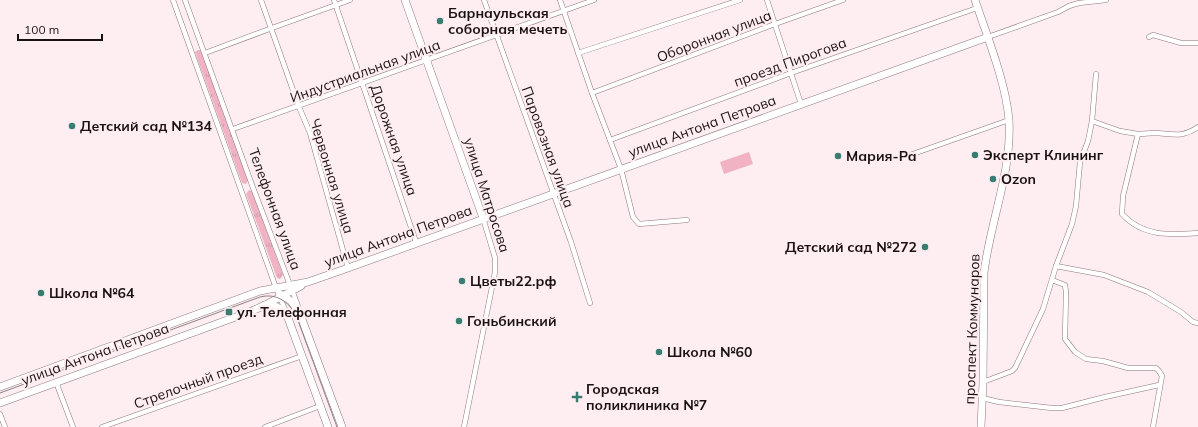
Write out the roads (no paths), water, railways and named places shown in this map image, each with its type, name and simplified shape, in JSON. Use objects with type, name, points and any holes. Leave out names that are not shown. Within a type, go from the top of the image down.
[{"type":"street","name":"Телефонная улица","points":[[173,0],[328,427]]},
{"type":"street","name":"Телефонная улица","points":[[185,0],[342,427]]},
{"type":"street","name":"Червонная улица","points":[[261,0],[299,107],[310,133],[348,268]]},
{"type":"street","points":[[205,53],[334,3],[350,0]]},
{"type":"street","name":"улица Матросова","points":[[405,0],[483,218],[495,258],[495,272],[464,427]]},
{"type":"street","name":"Паровозная улица","points":[[484,0],[571,242],[590,302]]},
{"type":"street","points":[[560,0],[592,93],[621,169],[634,217],[639,224],[687,220]]},
{"type":"street","name":"Индустриальная улица","points":[[232,129],[299,107],[594,0]]},
{"type":"street","points":[[578,53],[740,0]]},
{"type":"street","points":[[767,0],[801,104]]},
{"type":"street","name":"Оборонная улица","points":[[592,93],[843,0]]},
{"type":"street","name":"проспект Коммунаров","points":[[975,0],[1001,81],[1009,120],[1007,159],[986,257],[984,273],[981,427]]},
{"type":"street","name":"улица Антона Петрова","points":[[0,403],[265,305],[279,293],[416,242],[1074,5],[1106,0]]},
{"type":"street","name":"Дорожная улица","points":[[334,3],[363,83],[416,242]]},
{"type":"street","name":"проезд Пирогова","points":[[610,140],[791,73],[977,8]]},
{"type":"street","points":[[1149,37],[1153,35],[1181,43],[1198,43]]},
{"type":"street","points":[[983,382],[1012,371],[1015,368],[1043,309],[1056,266],[1072,224],[1076,206],[1080,162],[1088,141],[1092,121],[1096,74]]},
{"type":"street","points":[[910,155],[1009,120]]},
{"type":"street","points":[[1092,121],[1120,131],[1138,134],[1153,133],[1176,136],[1189,133],[1198,127]]},
{"type":"street","points":[[1138,134],[1123,196],[1122,214],[1130,223],[1148,232],[1176,234],[1198,233]]},
{"type":"street","points":[[1056,266],[1104,275],[1148,292],[1181,312],[1193,322],[1198,323]]},
{"type":"street","points":[[1052,280],[1065,285],[1065,339],[1081,356],[1086,359],[1103,361],[1128,368],[1156,368],[1160,371],[1162,376],[1159,385],[1153,427]]},
{"type":"street","name":"улица Антона Петрова","points":[[0,387],[260,291],[279,293],[291,288]]},
{"type":"street","points":[[279,293],[294,304],[300,314]]},
{"type":"street","points":[[265,305],[279,308],[288,318]]},
{"type":"street","name":"Стрелочный проезд","points":[[102,427],[302,356]]},
{"type":"street","points":[[56,382],[73,427]]},
{"type":"street","points":[[982,398],[999,402],[1062,408],[1159,385]]},
{"type":"street","points":[[265,427],[320,406]]},
{"type":"street","points":[[0,414],[5,427]]},
{"type":"tram line","points":[[0,393],[260,297],[271,296],[285,302],[296,315],[337,427]]},
{"type":"place","name":"Барнаульская соборная мечеть","points":[[440,21]]},
{"type":"place","name":"Детский сад №134","points":[[72,126]]},
{"type":"place","name":"Эксперт Клининг","points":[[975,155]]},
{"type":"place","name":"Мария-Ра","points":[[838,156]]},
{"type":"place","name":"Ozon","points":[[993,179]]},
{"type":"place","name":"Детский сад №272","points":[[925,247]]},
{"type":"place","name":"Цветы22.рф","points":[[462,281]]},
{"type":"place","name":"Школа №64","points":[[41,293]]},
{"type":"place","name":"ул. Телефонная","points":[[229,312]]},
{"type":"place","name":"Гоньбинский","points":[[459,321]]},
{"type":"place","name":"Школа №60","points":[[659,352]]},
{"type":"place","name":"Городская поликлиника №7","points":[[577,397]]}]
